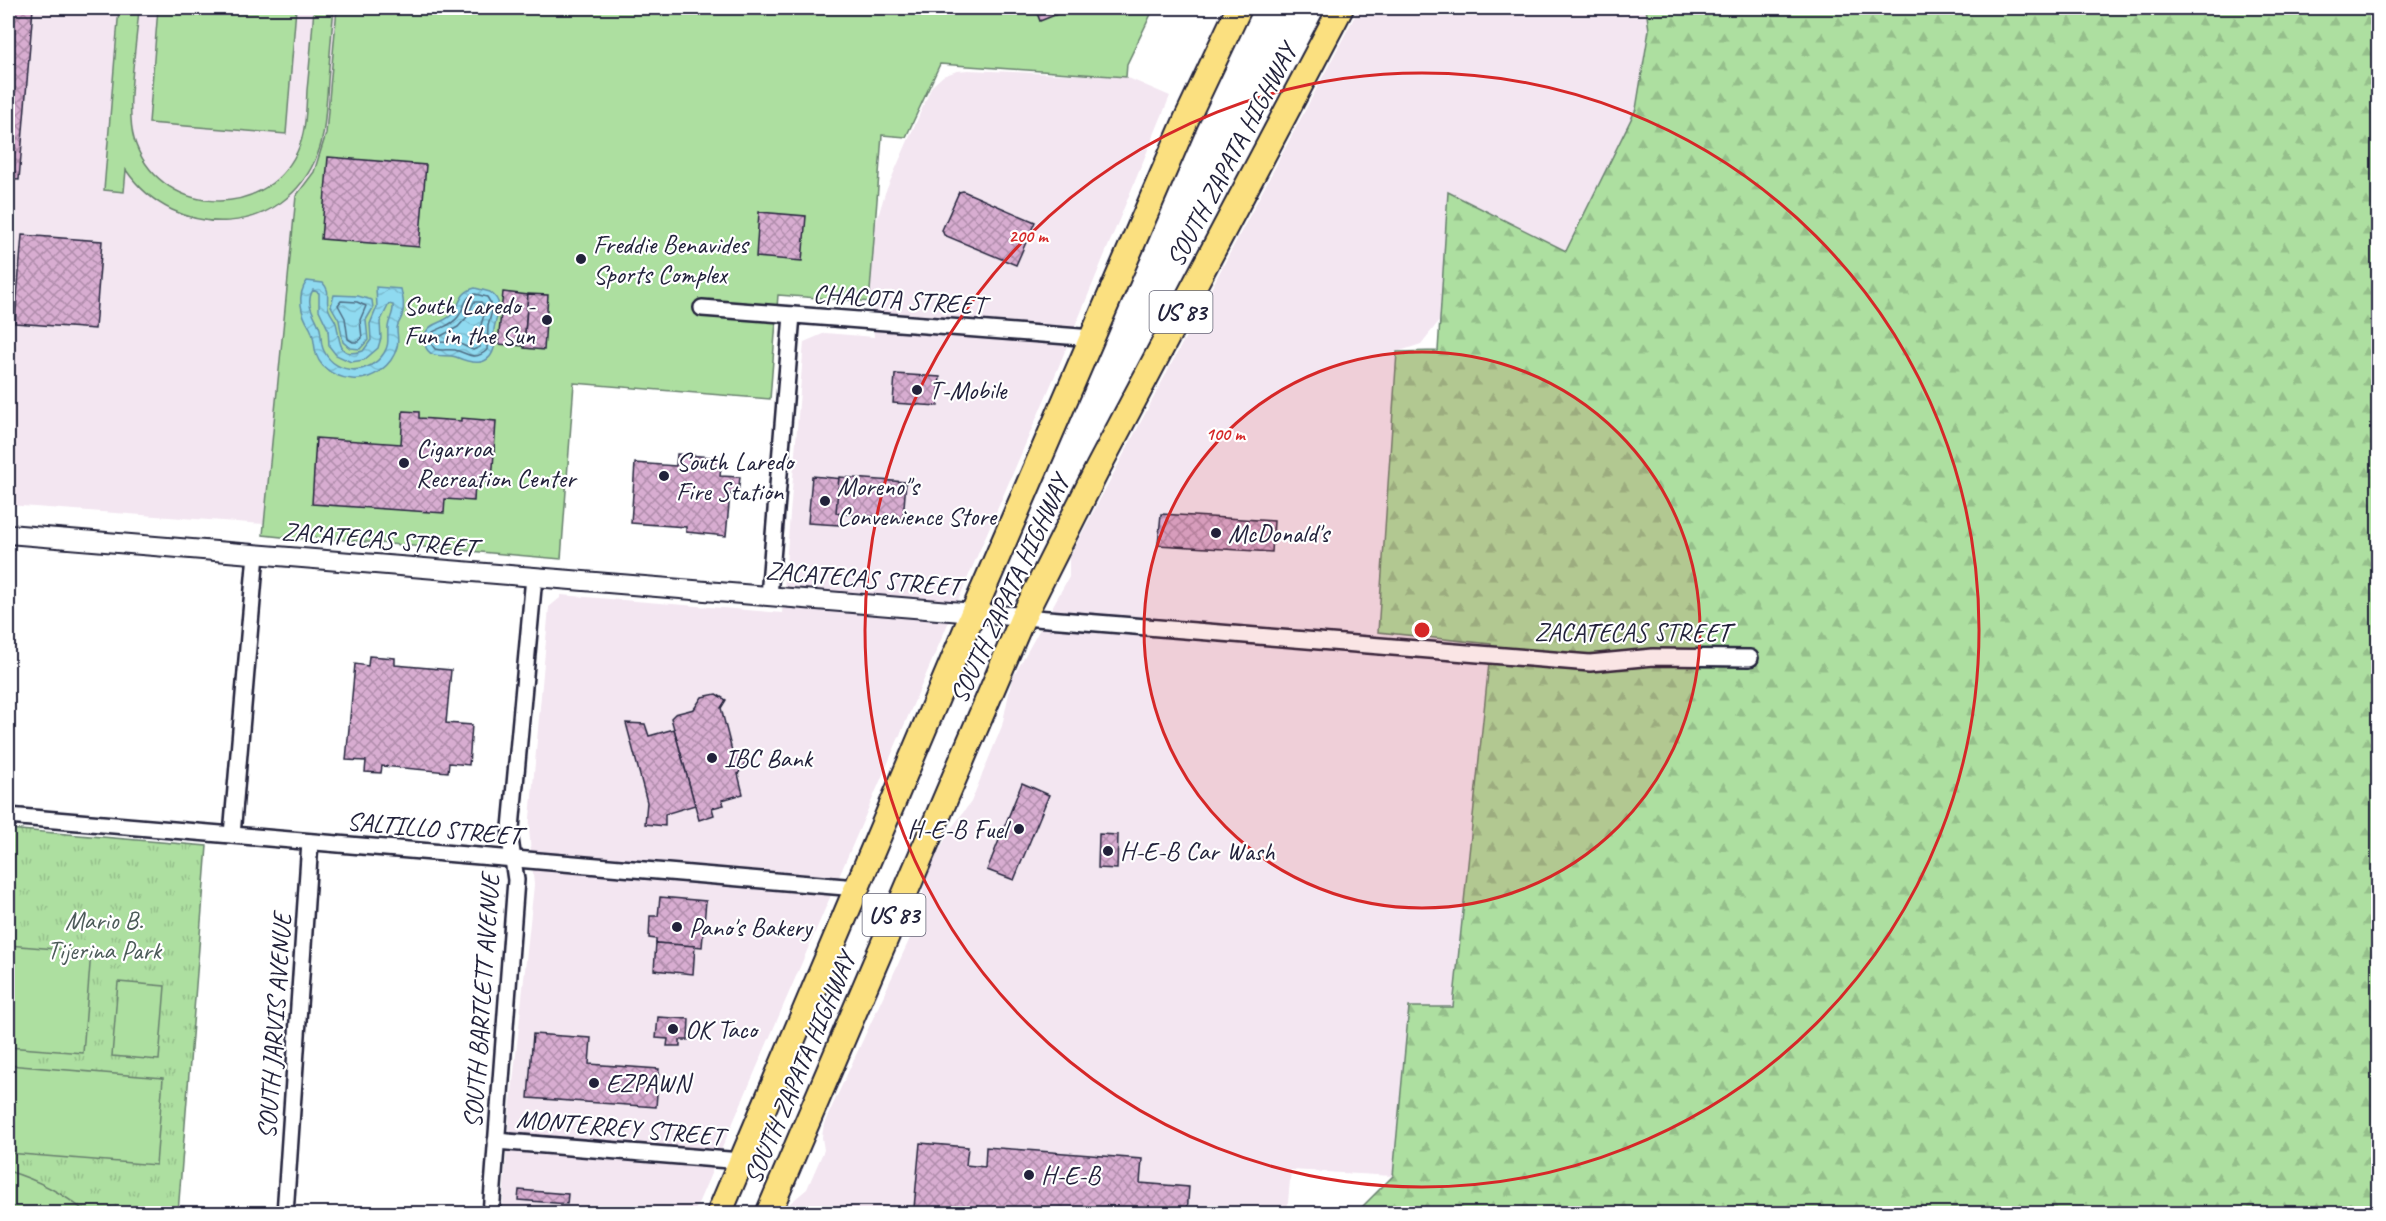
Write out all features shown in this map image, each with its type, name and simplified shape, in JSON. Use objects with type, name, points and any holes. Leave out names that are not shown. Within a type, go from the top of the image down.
[{"type":"main road","name":"SOUTH ZAPATA HIGHWAY","points":[[719,1214],[973,613],[1212,60],[1239,8]]},
{"type":"main road","name":"SOUTH ZAPATA HIGHWAY","points":[[768,1214],[1023,617],[1098,468],[1341,8]]},
{"type":"street","name":"CHACOTA STREET","points":[[702,308],[1093,338]]},
{"type":"street","points":[[769,596],[792,315]]},
{"type":"street","name":"ZACATECAS STREET","points":[[8,534],[1590,663],[1653,657],[1750,658]]},
{"type":"street","points":[[232,835],[256,554]]},
{"type":"street","name":"SOUTH BARTLETT AVENUE","points":[[491,1214],[516,880],[510,839],[534,577]]},
{"type":"street","name":"SALTILLO STREET","points":[[8,816],[857,888]]},
{"type":"street","name":"SOUTH JARVIS AVENUE","points":[[285,1214],[310,842]]},
{"type":"street","name":"MONTERREY STREET","points":[[496,1141],[741,1161]]},
{"type":"shaded area","points":[[8,8],[337,8],[326,134],[314,172],[296,196],[264,524],[8,505]]},
{"type":"shaded area","points":[[1359,8],[1646,8],[1649,30],[1636,109],[1566,251],[1448,193],[1440,320],[1421,344],[1397,352],[1491,643],[1453,1007],[1409,1008],[1393,1176],[1291,1170],[1287,1213],[784,1214],[788,1205],[807,1189],[824,1150],[822,1137],[824,1124],[912,934],[929,870],[950,830],[971,802],[1002,726],[1012,679],[1069,577],[1069,558]]},
{"type":"shaded area","points":[[968,70],[1126,77],[1170,96],[1056,373],[694,1213],[502,1214],[509,1120],[534,885],[529,829],[549,607],[561,595],[782,613],[804,342],[825,333],[874,337],[870,291],[875,227],[885,193],[932,86],[943,76]]},
{"type":"green space","points":[[119,8],[139,8],[131,93],[134,139],[146,164],[164,183],[187,195],[211,201],[237,199],[260,191],[281,175],[297,152],[305,121],[314,8],[334,8],[325,117],[320,146],[302,182],[281,202],[256,216],[228,221],[200,219],[172,210],[147,194],[126,170],[124,192],[104,190]]},
{"type":"green space","points":[[158,8],[296,8],[286,134],[149,123]]},
{"type":"green space","name":"Freddie Benavides Sports Complex","points":[[337,8],[1154,8],[1127,64],[1126,77],[940,64],[906,137],[882,135],[870,291],[872,302],[778,295],[770,399],[574,383],[561,559],[311,537],[300,539],[263,535],[296,196],[314,172],[326,134]]},
{"type":"green space","points":[[1646,8],[2378,8],[2378,1213],[1355,1214],[1393,1176],[1409,1007],[1453,1007],[1491,644],[1378,632],[1397,352],[1438,351],[1448,192],[1566,251],[1636,109],[1649,30]]},
{"type":"green space","name":"Mario B. Tijerina Park","points":[[8,829],[207,846],[178,1213],[8,1213]]},
{"type":"green space","points":[[8,945],[91,952],[83,1053],[8,1047]]},
{"type":"green space","points":[[118,982],[165,986],[159,1060],[112,1056]]},
{"type":"green space","points":[[8,1065],[163,1078],[156,1165],[8,1153]]},
{"type":"green space","points":[[8,1171],[50,1188],[87,1213],[8,1213]]},
{"type":"water","points":[[307,281],[323,283],[328,292],[328,308],[336,323],[341,346],[344,350],[354,353],[363,351],[371,340],[370,324],[377,307],[376,287],[401,289],[403,309],[397,327],[398,344],[386,366],[367,378],[352,379],[336,375],[323,366],[315,352],[312,333],[302,311],[301,299]],"holes":[[[313,290],[319,293],[319,310],[328,329],[329,346],[336,355],[351,362],[364,360],[378,348],[381,338],[380,322],[389,304],[393,305],[388,327],[387,347],[378,360],[362,369],[353,370],[336,365],[329,359],[323,348],[320,329],[310,305]]]},
{"type":"water","points":[[475,288],[490,292],[498,301],[498,314],[494,329],[495,346],[492,354],[488,359],[473,362],[430,353],[425,343],[428,329],[449,317],[463,295]]},
{"type":"water","points":[[334,295],[358,296],[372,300],[373,308],[366,320],[368,340],[360,349],[350,348],[343,342],[339,320],[331,306]]},
{"type":"building","points":[[8,8],[33,8],[19,180],[8,179]]},
{"type":"building","points":[[1035,8],[1070,8],[1070,9],[1040,21]]},
{"type":"building","points":[[328,157],[426,165],[419,247],[321,239]]},
{"type":"building","points":[[963,191],[1035,222],[1016,265],[944,235],[942,230],[959,192]]},
{"type":"building","points":[[759,212],[806,216],[802,261],[756,257]]},
{"type":"building","points":[[22,235],[102,241],[95,329],[15,323]]},
{"type":"building","points":[[503,292],[528,295],[524,346],[498,344]]},
{"type":"building","points":[[528,294],[548,295],[544,350],[524,348]]},
{"type":"building","name":"T-Mobile","points":[[895,374],[940,377],[938,406],[893,403]]},
{"type":"building","name":"Cigarroa Recreation Center","points":[[403,411],[419,412],[419,418],[496,421],[492,483],[475,482],[474,501],[445,499],[444,513],[312,504],[316,438],[401,444]]},
{"type":"building","points":[[677,454],[722,458],[720,476],[740,477],[738,494],[730,494],[726,536],[686,532],[686,527],[631,523],[635,463],[676,466]]},
{"type":"building","name":"Moreno\"s Convenience Store","points":[[812,476],[843,479],[839,525],[808,523]]},
{"type":"building","points":[[839,477],[906,482],[903,519],[836,513]]},
{"type":"building","name":"McDonald's","points":[[1161,514],[1274,521],[1272,552],[1158,545]]},
{"type":"building","points":[[369,656],[395,658],[395,665],[451,670],[446,723],[472,725],[469,765],[449,763],[448,772],[382,766],[381,773],[365,772],[366,761],[346,760],[355,664],[368,666]]},
{"type":"building","name":"IBC Bank","points":[[716,694],[726,700],[721,708],[733,755],[737,754],[747,760],[738,774],[743,794],[722,800],[724,805],[712,808],[714,815],[699,820],[671,718],[675,714],[694,709],[702,697]]},
{"type":"building","points":[[626,723],[645,724],[649,736],[674,729],[695,805],[665,814],[665,826],[645,824],[647,802]]},
{"type":"building","name":"H-E-B Fuel","points":[[1022,783],[1049,795],[1014,880],[987,870]]},
{"type":"building","name":"H-E-B Car Wash","points":[[1099,834],[1118,835],[1117,869],[1098,868]]},
{"type":"building","name":"Pano's Bakery","points":[[660,897],[706,901],[702,947],[656,943],[656,939],[649,938],[650,916],[658,916]]},
{"type":"building","points":[[656,943],[695,946],[693,974],[654,970]]},
{"type":"building","name":"OK Taco","points":[[658,1017],[689,1019],[688,1040],[680,1040],[680,1046],[667,1046],[668,1039],[656,1038]]},
{"type":"building","name":"EZPAWN","points":[[533,1034],[591,1038],[589,1064],[659,1069],[656,1107],[528,1098]]},
{"type":"building","name":"H-E-B","points":[[920,1143],[968,1147],[966,1165],[985,1167],[986,1147],[1142,1159],[1140,1183],[1189,1187],[1187,1214],[917,1214],[918,1208],[914,1208]]},
{"type":"building","points":[[519,1190],[568,1194],[567,1204],[518,1200]]},
{"type":"place","name":"Freddie Benavides Sports Complex","points":[[581,259]]},
{"type":"place","name":"South Laredo - Fun in the Sun","points":[[547,320]]},
{"type":"place","name":"T-Mobile","points":[[917,390]]},
{"type":"place","name":"Cigarroa Recreation Center","points":[[404,463]]},
{"type":"place","name":"South Laredo Fire Station","points":[[664,476]]},
{"type":"place","name":"Moreno\"s Convenience Store","points":[[825,501]]},
{"type":"place","name":"McDonald's","points":[[1216,533]]},
{"type":"place","name":"IBC Bank","points":[[712,758]]},
{"type":"place","name":"H-E-B Fuel","points":[[1019,829]]},
{"type":"place","name":"H-E-B Car Wash","points":[[1108,851]]},
{"type":"place","name":"Pano's Bakery","points":[[677,927]]},
{"type":"place","name":"OK Taco","points":[[673,1029]]},
{"type":"place","name":"EZPAWN","points":[[594,1083]]},
{"type":"place","name":"H-E-B","points":[[1029,1175]]}]
